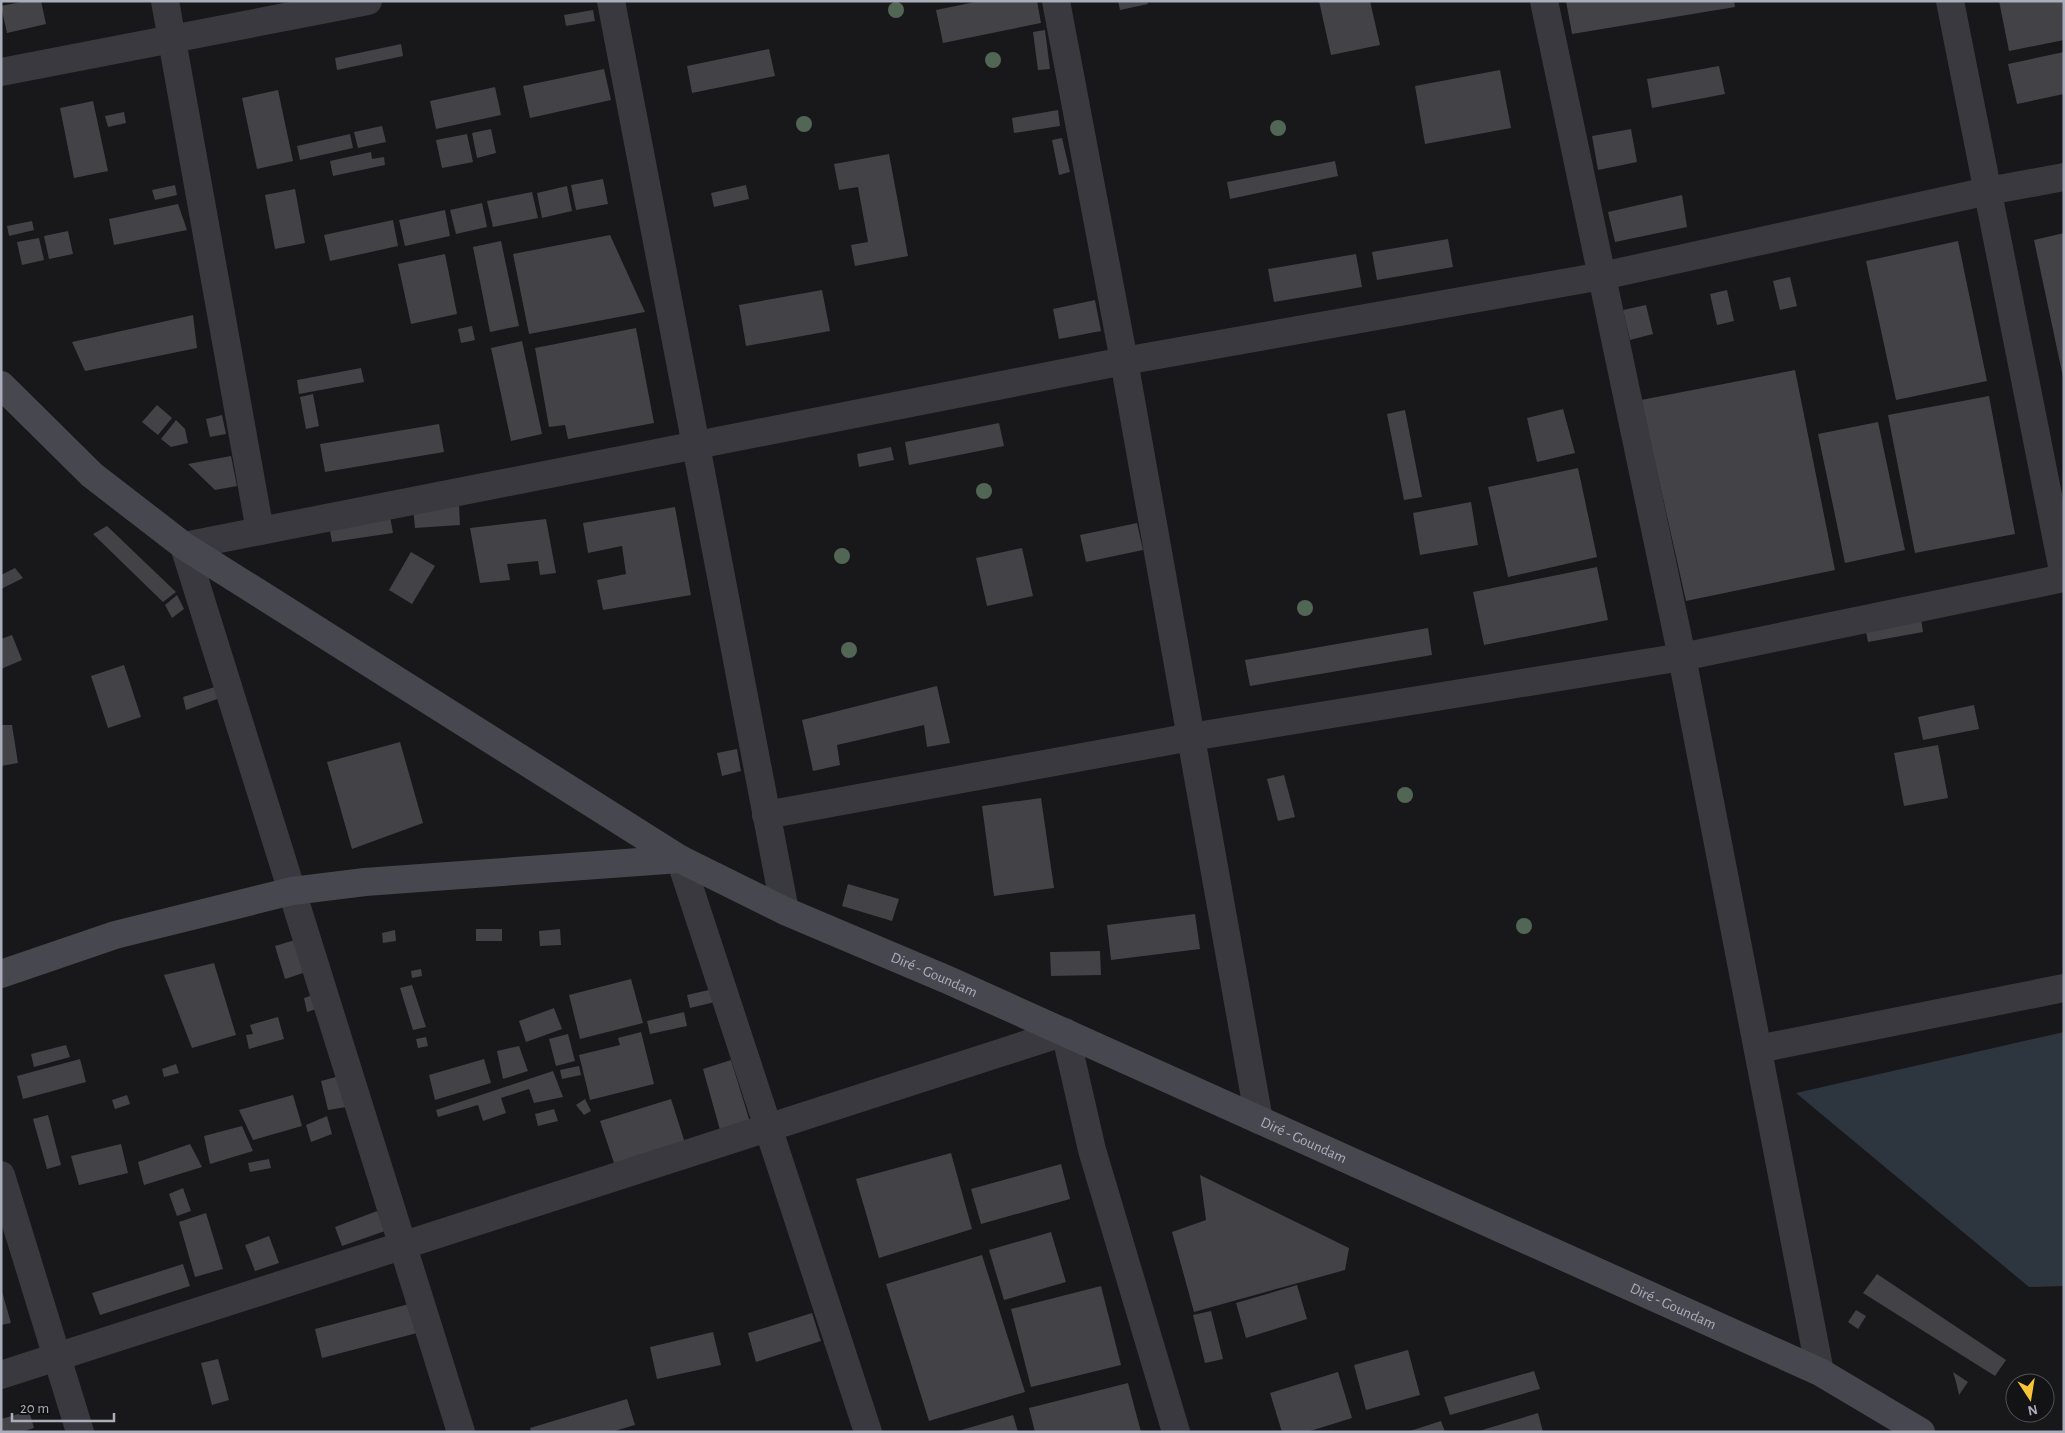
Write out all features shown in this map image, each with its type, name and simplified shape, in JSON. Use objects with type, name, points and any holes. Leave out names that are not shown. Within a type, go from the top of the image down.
[{"type":"main road","name":"Diré - Goundam","points":[[1,385],[92,475],[184,546],[680,859],[785,911],[1065,1032],[1820,1372],[1922,1432]]},
{"type":"main road","points":[[1,974],[115,935],[292,891],[365,882],[680,859]]},
{"type":"street","points":[[165,1],[260,531]]},
{"type":"street","points":[[1,72],[368,1]]},
{"type":"street","points":[[611,1],[785,911]]},
{"type":"street","points":[[1056,1],[1124,361],[1260,1120]]},
{"type":"street","points":[[1544,1],[1682,657],[1820,1372]]},
{"type":"street","points":[[766,816],[1191,737],[1682,657],[2064,577],[1950,1]]},
{"type":"street","points":[[461,1432],[184,546],[1124,361],[1602,276],[1988,191],[2064,177]]},
{"type":"street","points":[[680,859],[868,1432]]},
{"type":"street","points":[[1758,1049],[2064,988]]},
{"type":"street","points":[[1,1375],[1065,1032],[1092,1150],[1176,1432]]},
{"type":"street","points":[[1,1174],[80,1432]]},
{"type":"shaded area","points":[[2064,1032],[2064,1286],[2029,1287],[1796,1093]]},
{"type":"building","points":[[26,1],[41,1],[46,24],[7,33],[1,6]]},
{"type":"building","points":[[980,1],[1037,1],[1041,23],[943,43],[936,10]]},
{"type":"building","points":[[1118,1],[1147,1],[1148,4],[1120,10]]},
{"type":"building","points":[[1319,1],[1370,1],[1380,45],[1331,55]]},
{"type":"building","points":[[1566,1],[1734,1],[1735,7],[1572,34]]},
{"type":"building","points":[[1999,1],[2064,1],[2064,40],[2009,51]]},
{"type":"building","points":[[593,10],[595,21],[566,26],[564,15]]},
{"type":"building","points":[[1045,30],[1050,69],[1038,70],[1033,32]]},
{"type":"building","points":[[401,44],[403,56],[337,70],[335,58]]},
{"type":"building","points":[[769,49],[775,76],[692,93],[687,66]]},
{"type":"building","points":[[2064,52],[2064,94],[2017,104],[2008,64]]},
{"type":"building","points":[[1719,66],[1725,94],[1652,108],[1647,79]]},
{"type":"building","points":[[604,69],[611,100],[530,118],[523,86]]},
{"type":"building","points":[[1500,70],[1511,128],[1425,144],[1415,86]]},
{"type":"building","points":[[495,87],[501,115],[436,129],[430,101]]},
{"type":"building","points":[[278,90],[293,161],[257,169],[242,98]]},
{"type":"building","points":[[93,101],[108,171],[74,178],[60,108]]},
{"type":"building","points":[[1058,110],[1060,126],[1014,133],[1012,118]]},
{"type":"building","points":[[124,112],[126,123],[108,127],[105,116]]},
{"type":"building","points":[[382,126],[386,142],[358,148],[354,132]]},
{"type":"building","points":[[491,129],[496,153],[477,158],[472,133]]},
{"type":"building","points":[[1631,129],[1637,162],[1598,170],[1592,136]]},
{"type":"building","points":[[350,134],[353,148],[300,160],[297,146]]},
{"type":"building","points":[[467,134],[473,162],[442,168],[436,140]]},
{"type":"building","points":[[1062,138],[1070,172],[1059,175],[1052,140]]},
{"type":"building","points":[[371,152],[372,159],[384,157],[385,165],[333,176],[330,161]]},
{"type":"building","points":[[889,154],[908,256],[855,266],[851,245],[868,242],[858,187],[839,190],[834,164]]},
{"type":"building","points":[[1335,161],[1338,176],[1230,199],[1227,182]]},
{"type":"building","points":[[603,179],[608,204],[576,210],[571,185]]},
{"type":"building","points":[[175,185],[177,195],[155,200],[152,190]]},
{"type":"building","points":[[746,185],[749,199],[714,207],[711,193]]},
{"type":"building","points":[[567,186],[572,211],[542,218],[537,193]]},
{"type":"building","points":[[295,189],[305,243],[275,249],[265,195]]},
{"type":"building","points":[[532,192],[538,218],[493,227],[487,201]]},
{"type":"building","points":[[1682,195],[1687,227],[1615,242],[1608,212]]},
{"type":"building","points":[[482,203],[487,227],[456,234],[450,210]]},
{"type":"building","points":[[178,204],[187,230],[114,245],[109,219]]},
{"type":"building","points":[[445,210],[450,236],[405,246],[399,220]]},
{"type":"building","points":[[393,220],[398,246],[330,261],[324,235]]},
{"type":"building","points":[[32,221],[34,230],[9,236],[7,226]]},
{"type":"building","points":[[68,231],[73,254],[49,259],[44,236]]},
{"type":"building","points":[[2064,233],[2064,377],[2063,377],[2034,240]]},
{"type":"building","points":[[610,235],[645,312],[529,334],[513,254]]},
{"type":"building","points":[[39,238],[44,260],[22,265],[17,242]]},
{"type":"building","points":[[1448,239],[1453,267],[1377,280],[1372,252]]},
{"type":"building","points":[[501,241],[519,326],[490,332],[473,247]]},
{"type":"building","points":[[1958,241],[1987,381],[1896,400],[1866,261]]},
{"type":"building","points":[[445,254],[457,314],[411,324],[398,264]]},
{"type":"building","points":[[1356,254],[1362,287],[1274,302],[1268,269]]},
{"type":"building","points":[[1790,277],[1797,306],[1780,310],[1773,281]]},
{"type":"building","points":[[822,290],[830,331],[746,346],[739,305]]},
{"type":"building","points":[[1727,290],[1734,321],[1717,325],[1710,294]]},
{"type":"building","points":[[1095,300],[1101,331],[1059,339],[1053,309]]},
{"type":"building","points":[[1646,305],[1653,334],[1630,340],[1623,310]]},
{"type":"building","points":[[193,315],[197,348],[85,371],[72,342]]},
{"type":"building","points":[[472,326],[475,340],[461,343],[458,329]]},
{"type":"building","points":[[636,328],[654,423],[568,439],[565,425],[549,427],[535,348]]},
{"type":"building","points":[[522,341],[542,434],[511,441],[491,348]]},
{"type":"building","points":[[361,368],[364,382],[299,394],[297,380]]},
{"type":"building","points":[[1795,370],[1835,570],[1686,601],[1641,400]]},
{"type":"building","points":[[313,394],[319,426],[306,429],[300,397]]},
{"type":"building","points":[[1989,396],[2015,534],[1915,553],[1888,415]]},
{"type":"building","points":[[157,405],[172,418],[158,435],[142,422]]},
{"type":"building","points":[[1563,409],[1575,453],[1537,462],[1527,418]]},
{"type":"building","points":[[1405,410],[1422,497],[1404,500],[1387,414]]},
{"type":"building","points":[[222,415],[226,434],[210,437],[206,419]]},
{"type":"building","points":[[176,420],[185,429],[188,443],[171,447],[161,439]]},
{"type":"building","points":[[1878,422],[1905,550],[1845,563],[1818,434]]},
{"type":"building","points":[[999,423],[1004,446],[909,465],[905,442]]},
{"type":"building","points":[[439,424],[444,452],[325,472],[320,444]]},
{"type":"building","points":[[891,447],[894,460],[859,467],[857,454]]},
{"type":"building","points":[[231,456],[237,486],[215,490],[188,464]]},
{"type":"building","points":[[1578,468],[1597,557],[1508,577],[1488,487]]},
{"type":"building","points":[[1471,502],[1478,545],[1420,555],[1413,513]]},
{"type":"building","points":[[459,505],[460,525],[415,528],[413,507]]},
{"type":"building","points":[[675,507],[691,595],[603,610],[597,580],[626,574],[622,546],[588,553],[583,523]]},
{"type":"building","points":[[389,511],[393,533],[332,542],[328,520]]},
{"type":"building","points":[[546,519],[556,573],[540,575],[538,561],[507,564],[510,580],[480,583],[470,528]]},
{"type":"building","points":[[1137,523],[1143,550],[1086,562],[1080,535]]},
{"type":"building","points":[[107,526],[176,592],[163,602],[93,534]]},
{"type":"building","points":[[1022,548],[1033,596],[987,606],[976,558]]},
{"type":"building","points":[[411,552],[435,566],[412,604],[389,590]]},
{"type":"building","points":[[1597,567],[1608,620],[1484,645],[1473,592]]},
{"type":"building","points":[[15,568],[23,578],[1,589],[1,575]]},
{"type":"building","points":[[177,595],[184,609],[172,618],[165,605]]},
{"type":"building","points":[[1921,618],[1923,632],[1868,642],[1865,627]]},
{"type":"building","points":[[1428,628],[1432,655],[1250,686],[1245,660]]},
{"type":"building","points":[[12,635],[22,660],[1,669],[1,639]]},
{"type":"building","points":[[124,665],[141,717],[108,728],[91,676]]},
{"type":"building","points":[[218,686],[223,697],[186,710],[183,697]]},
{"type":"building","points":[[937,686],[950,743],[927,747],[924,725],[837,745],[840,765],[813,771],[802,720]]},
{"type":"building","points":[[1974,705],[1979,729],[1923,740],[1918,717]]},
{"type":"building","points":[[1,725],[12,725],[18,763],[1,766]]},
{"type":"building","points":[[400,742],[423,823],[352,849],[327,762]]},
{"type":"building","points":[[1938,745],[1948,798],[1904,806],[1894,753]]},
{"type":"building","points":[[737,749],[741,771],[722,776],[717,753]]},
{"type":"building","points":[[1284,775],[1295,817],[1278,821],[1267,779]]},
{"type":"building","points":[[1041,798],[1054,888],[994,896],[982,806]]},
{"type":"building","points":[[848,884],[899,899],[892,921],[842,906]]},
{"type":"building","points":[[1195,914],[1200,949],[1111,960],[1107,925]]},
{"type":"building","points":[[476,929],[502,929],[502,941],[476,941]]},
{"type":"building","points":[[560,929],[561,945],[540,946],[539,931]]},
{"type":"building","points":[[395,930],[396,941],[383,943],[382,933]]},
{"type":"building","points":[[295,940],[309,971],[285,979],[275,946]]},
{"type":"building","points":[[1100,951],[1101,975],[1051,976],[1050,952]]},
{"type":"building","points":[[214,963],[236,1035],[192,1048],[164,975]]},
{"type":"building","points":[[421,969],[422,976],[412,978],[411,971]]},
{"type":"building","points":[[631,979],[643,1023],[580,1039],[569,995]]},
{"type":"building","points":[[412,985],[426,1027],[413,1030],[400,988]]},
{"type":"building","points":[[713,989],[715,1002],[690,1008],[687,995]]},
{"type":"building","points":[[313,995],[319,1008],[307,1012],[304,998]]},
{"type":"building","points":[[554,1008],[562,1029],[526,1042],[519,1021]]},
{"type":"building","points":[[684,1012],[687,1026],[650,1034],[647,1021]]},
{"type":"building","points":[[278,1017],[284,1039],[249,1049],[246,1035],[253,1034],[250,1025]]},
{"type":"building","points":[[641,1032],[654,1084],[590,1100],[579,1055],[620,1045],[618,1038]]},
{"type":"building","points":[[568,1034],[575,1061],[556,1066],[549,1039]]},
{"type":"building","points":[[426,1037],[428,1046],[418,1048],[416,1039]]},
{"type":"building","points":[[66,1045],[70,1057],[34,1067],[31,1054]]},
{"type":"building","points":[[519,1046],[528,1071],[503,1079],[497,1051]]},
{"type":"building","points":[[80,1059],[86,1082],[23,1099],[17,1076]]},
{"type":"building","points":[[484,1059],[491,1083],[435,1100],[429,1075]]},
{"type":"building","points":[[731,1060],[750,1122],[720,1130],[703,1069]]},
{"type":"building","points":[[176,1064],[179,1073],[164,1077],[162,1069]]},
{"type":"building","points":[[579,1066],[581,1075],[562,1079],[560,1070]]},
{"type":"building","points":[[553,1071],[563,1097],[534,1103],[529,1089],[501,1098],[506,1113],[483,1121],[478,1105],[438,1117],[436,1110]]},
{"type":"building","points":[[336,1077],[346,1107],[328,1110],[321,1081]]},
{"type":"building","points":[[127,1095],[130,1104],[115,1109],[112,1100]]},
{"type":"building","points":[[293,1095],[302,1126],[253,1140],[239,1110]]},
{"type":"building","points":[[585,1099],[591,1111],[584,1115],[576,1105]]},
{"type":"building","points":[[671,1099],[685,1143],[615,1166],[600,1121]]},
{"type":"building","points":[[554,1109],[558,1121],[538,1126],[535,1114]]},
{"type":"building","points":[[48,1115],[61,1165],[47,1169],[33,1119]]},
{"type":"building","points":[[327,1116],[332,1134],[311,1142],[306,1125]]},
{"type":"building","points":[[242,1126],[253,1151],[210,1164],[204,1136]]},
{"type":"building","points":[[121,1144],[128,1173],[79,1185],[71,1156]]},
{"type":"building","points":[[190,1144],[202,1167],[144,1185],[138,1162]]},
{"type":"building","points":[[951,1153],[972,1229],[879,1258],[856,1179]]},
{"type":"building","points":[[269,1159],[271,1168],[250,1172],[248,1163]]},
{"type":"building","points":[[1061,1164],[1070,1199],[981,1224],[971,1189]]},
{"type":"building","points":[[1200,1175],[1349,1248],[1345,1270],[1194,1312],[1172,1232],[1206,1220]]},
{"type":"building","points":[[183,1188],[191,1211],[177,1216],[169,1194]]},
{"type":"building","points":[[377,1211],[385,1231],[342,1246],[335,1227]]},
{"type":"building","points":[[206,1213],[223,1269],[195,1277],[179,1222]]},
{"type":"building","points":[[1051,1232],[1066,1282],[1004,1300],[989,1250]]},
{"type":"building","points":[[269,1236],[279,1263],[255,1271],[245,1245]]},
{"type":"building","points":[[982,1255],[1025,1392],[929,1421],[886,1284]]},
{"type":"building","points":[[183,1264],[190,1286],[100,1315],[92,1293]]},
{"type":"building","points":[[1877,1274],[2006,1360],[1995,1376],[1863,1293]]},
{"type":"building","points":[[1297,1285],[1307,1319],[1246,1338],[1236,1303]]},
{"type":"building","points":[[1101,1286],[1121,1365],[1031,1387],[1011,1309]]},
{"type":"building","points":[[1,1288],[11,1323],[1,1325]]},
{"type":"building","points":[[409,1304],[417,1333],[322,1358],[315,1329]]},
{"type":"building","points":[[1856,1310],[1866,1316],[1858,1329],[1848,1322]]},
{"type":"building","points":[[1211,1311],[1223,1359],[1205,1363],[1193,1315]]},
{"type":"building","points":[[812,1313],[821,1341],[756,1362],[748,1333]]},
{"type":"building","points":[[713,1332],[721,1365],[657,1379],[650,1347]]},
{"type":"building","points":[[1408,1350],[1420,1395],[1366,1410],[1354,1365]]},
{"type":"building","points":[[218,1359],[229,1400],[212,1405],[201,1363]]},
{"type":"building","points":[[1534,1371],[1540,1389],[1450,1415],[1444,1397]]},
{"type":"building","points":[[1338,1372],[1352,1418],[1307,1432],[1282,1432],[1270,1393]]},
{"type":"building","points":[[1953,1372],[1968,1382],[1959,1395],[1956,1382]]},
{"type":"building","points":[[1128,1383],[1141,1432],[1035,1432],[1029,1408]]},
{"type":"building","points":[[627,1399],[635,1425],[611,1432],[531,1432],[530,1428]]},
{"type":"building","points":[[29,1411],[34,1428],[21,1432],[1,1432],[1,1419]]},
{"type":"building","points":[[1538,1413],[1543,1432],[1479,1432],[1479,1431]]},
{"type":"building","points":[[1013,1415],[1018,1432],[958,1432],[958,1431]]},
{"type":"building","points":[[1441,1421],[1445,1432],[1410,1432],[1410,1431]]}]
